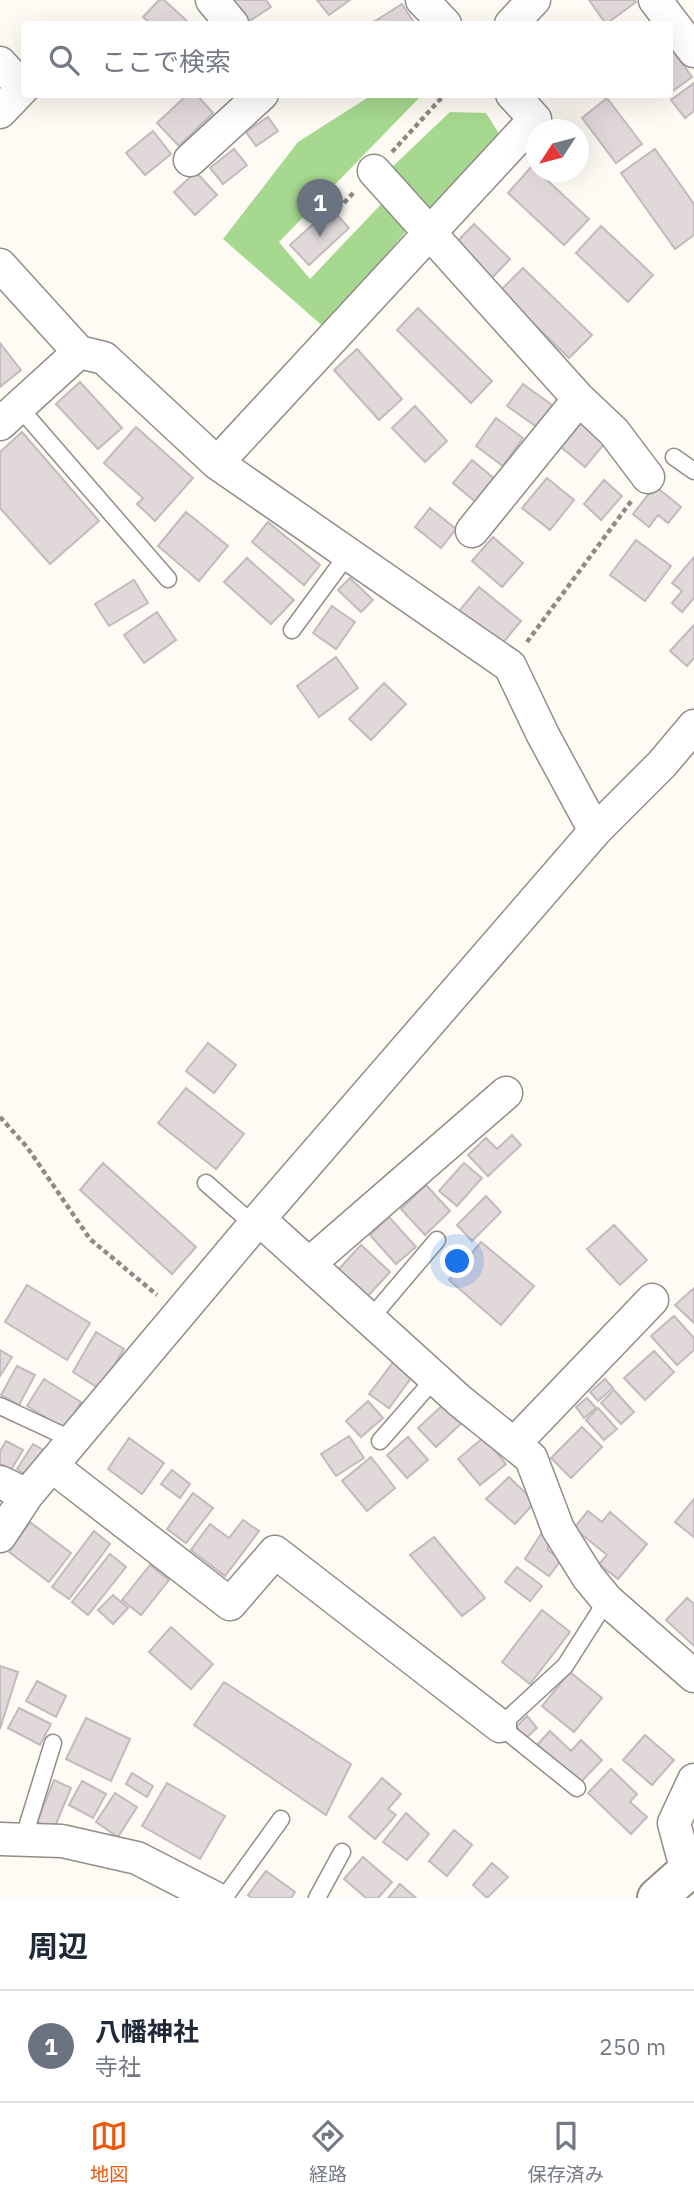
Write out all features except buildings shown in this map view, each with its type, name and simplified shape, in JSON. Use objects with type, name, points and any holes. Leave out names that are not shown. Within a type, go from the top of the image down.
[{"type":"street","points":[[212,0],[230,21]]},
{"type":"street","points":[[422,0],[442,21]]},
{"type":"street","points":[[514,21],[534,0]]},
{"type":"street","points":[[655,0],[691,42]]},
{"type":"street","points":[[0,62],[21,86]]},
{"type":"street","points":[[0,112],[21,90]]},
{"type":"street","points":[[190,160],[258,98]]},
{"type":"street","points":[[217,463],[535,119],[516,98]]},
{"type":"street","points":[[374,171],[579,399],[614,432],[648,477]]},
{"type":"street","points":[[0,265],[79,352],[104,358],[217,463],[510,666],[595,831]]},
{"type":"street","points":[[9,416],[79,352]]},
{"type":"street","points":[[472,531],[579,399]]},
{"type":"street","points":[[0,1536],[13,1488],[52,1466],[257,1222],[595,831],[662,764],[694,726]]},
{"type":"street","points":[[309,1264],[506,1093]]},
{"type":"street","points":[[257,1222],[309,1264],[435,1378],[531,1458],[558,1529],[588,1577],[607,1600],[694,1676]]},
{"type":"street","points":[[514,1444],[652,1300]]},
{"type":"street","points":[[52,1466],[230,1604],[275,1552],[500,1726]]},
{"type":"street","points":[[657,1898],[690,1868],[674,1823],[694,1780]]},
{"type":"street","points":[[11,1840],[62,1841],[137,1858],[215,1898]]},
{"type":"lane","points":[[9,416],[168,579]]},
{"type":"lane","points":[[674,457],[694,471]]},
{"type":"lane","points":[[292,630],[348,554]]},
{"type":"lane","points":[[206,1182],[257,1222]]},
{"type":"lane","points":[[370,1319],[437,1240]]},
{"type":"lane","points":[[380,1441],[435,1378]]},
{"type":"lane","points":[[0,1406],[73,1440]]},
{"type":"lane","points":[[577,1788],[500,1726],[565,1666],[607,1600]]},
{"type":"lane","points":[[11,1840],[54,1743]]},
{"type":"lane","points":[[225,1898],[281,1819]]},
{"type":"lane","points":[[317,1898],[342,1852]]},
{"type":"path","points":[[510,666],[648,477]]},
{"type":"path","points":[[0,1117],[27,1147],[90,1239],[180,1314]]},
{"type":"green space","points":[[367,98],[419,98],[279,242],[310,279],[384,201],[408,229],[325,328],[223,239],[298,142]]},
{"type":"green space","points":[[450,112],[486,113],[503,140],[432,212],[391,168]]},
{"type":"place","name":"八幡神社","points":[[320,237]]}]
